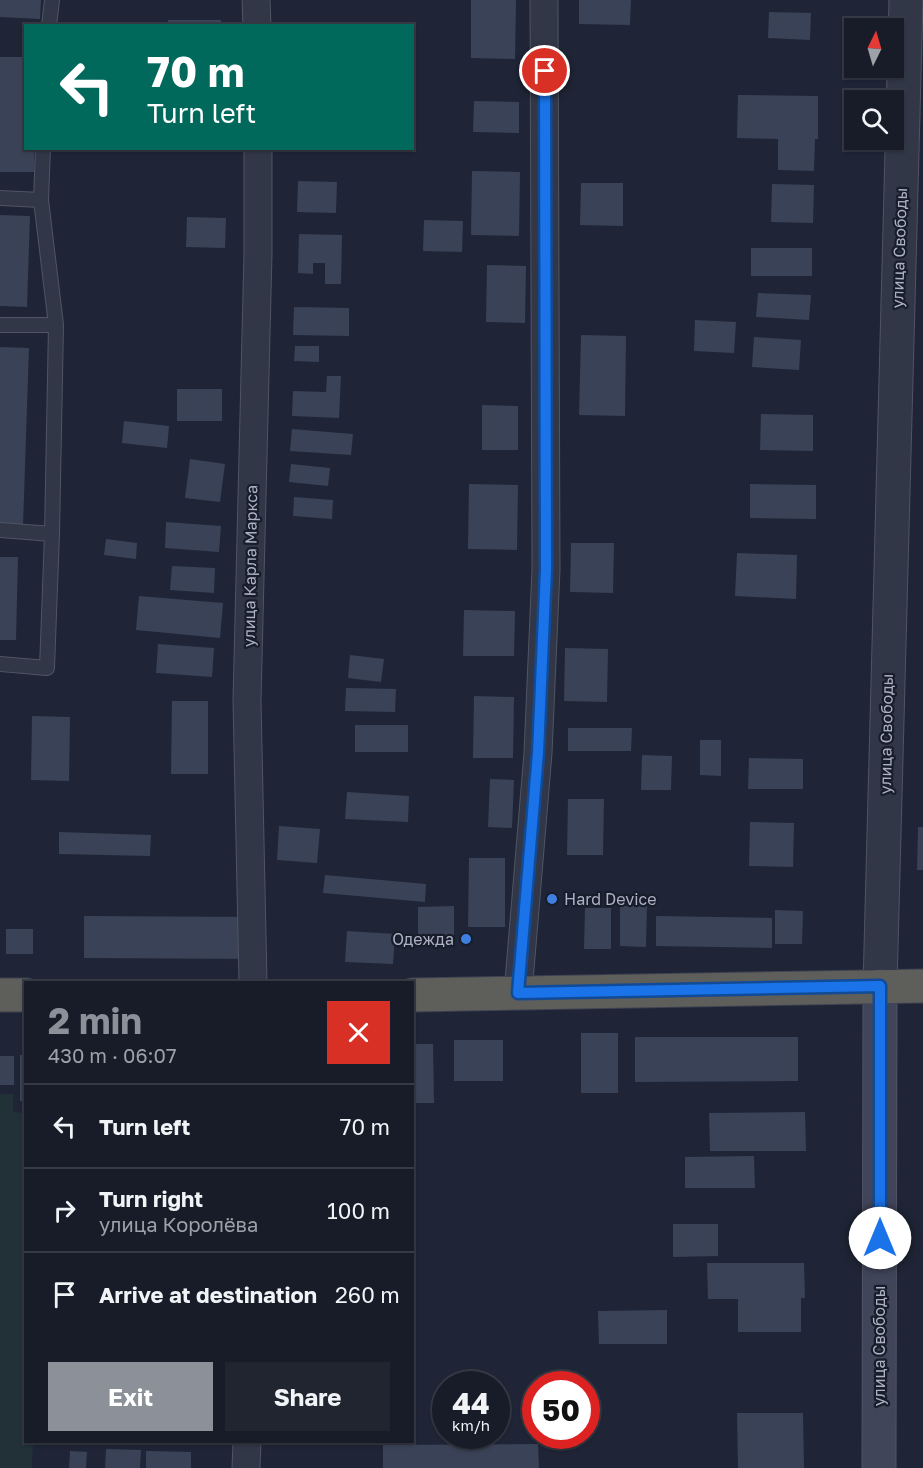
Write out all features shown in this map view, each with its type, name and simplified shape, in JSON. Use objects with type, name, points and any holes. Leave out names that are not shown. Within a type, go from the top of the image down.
[{"type":"highway","points":[[414,995],[923,986]]},
{"type":"highway","points":[[0,995],[24,995]]},
{"type":"main road","name":"улица Свободы","points":[[879,1468],[880,986]]},
{"type":"street","points":[[256,0],[257,24]]},
{"type":"street","points":[[518,993],[538,753],[546,569],[544,0]]},
{"type":"street","name":"улица Свободы","points":[[880,986],[906,0]]},
{"type":"street","name":"улица Карла Маркса","points":[[253,981],[247,700],[258,253],[258,150]]},
{"type":"street","points":[[246,1468],[247,1443]]},
{"type":"lane","points":[[49,24],[51,0]]},
{"type":"lane","points":[[0,664],[47,668],[56,325],[41,200],[43,150]]},
{"type":"lane","points":[[0,198],[41,200]]},
{"type":"lane","points":[[0,325],[56,325]]},
{"type":"lane","points":[[0,530],[52,534]]},
{"type":"shaded area","points":[[0,1094],[13,1094],[13,1112],[24,1113],[24,1443],[33,1443],[32,1468],[0,1468]]},
{"type":"building","points":[[0,0],[41,0],[40,19],[0,17]]},
{"type":"building","points":[[471,0],[516,0],[515,59],[471,58]]},
{"type":"building","points":[[579,0],[631,0],[630,25],[579,24]]},
{"type":"building","points":[[769,12],[811,13],[810,40],[768,38]]},
{"type":"building","points":[[168,20],[221,20],[221,24],[168,24]]},
{"type":"building","points":[[0,57],[24,57],[24,150],[34,150],[34,172],[0,172]]},
{"type":"building","points":[[738,95],[818,96],[818,139],[815,139],[814,171],[778,170],[778,139],[737,138]]},
{"type":"building","points":[[474,101],[519,102],[519,133],[473,132]]},
{"type":"building","points":[[313,150],[338,150],[338,152]]},
{"type":"building","points":[[472,171],[520,172],[519,236],[471,235]]},
{"type":"building","points":[[298,181],[337,182],[336,213],[297,212]]},
{"type":"building","points":[[581,183],[623,183],[623,226],[580,225]]},
{"type":"building","points":[[772,184],[814,185],[813,223],[771,222]]},
{"type":"building","points":[[0,215],[30,216],[27,307],[0,306]]},
{"type":"building","points":[[187,217],[226,218],[225,248],[186,247]]},
{"type":"building","points":[[424,220],[463,221],[462,252],[423,251]]},
{"type":"building","points":[[299,234],[342,235],[341,284],[325,284],[325,263],[313,263],[313,274],[298,273]]},
{"type":"building","points":[[751,248],[812,248],[812,276],[751,276]]},
{"type":"building","points":[[487,265],[526,266],[525,323],[486,322]]},
{"type":"building","points":[[758,293],[811,295],[809,320],[756,317]]},
{"type":"building","points":[[294,307],[349,308],[349,336],[293,335]]},
{"type":"building","points":[[695,320],[736,322],[734,353],[694,351]]},
{"type":"building","points":[[581,335],[626,336],[625,416],[579,415]]},
{"type":"building","points":[[754,337],[801,340],[799,370],[752,367]]},
{"type":"building","points":[[295,346],[319,346],[319,362],[294,361]]},
{"type":"building","points":[[0,347],[29,348],[23,526],[0,525]]},
{"type":"building","points":[[327,376],[341,376],[339,418],[292,416],[293,391],[326,392]]},
{"type":"building","points":[[177,389],[222,389],[222,421],[177,421]]},
{"type":"building","points":[[482,405],[518,406],[518,450],[482,450]]},
{"type":"building","points":[[761,414],[813,415],[813,451],[760,450]]},
{"type":"building","points":[[124,421],[169,426],[167,448],[122,443]]},
{"type":"building","points":[[292,429],[353,434],[351,455],[290,451]]},
{"type":"building","points":[[190,459],[225,464],[220,502],[185,498]]},
{"type":"building","points":[[291,464],[330,468],[328,486],[289,482]]},
{"type":"building","points":[[469,484],[518,485],[517,550],[468,549]]},
{"type":"building","points":[[750,484],[816,485],[816,519],[750,518]]},
{"type":"building","points":[[294,497],[333,500],[332,519],[293,516]]},
{"type":"building","points":[[166,522],[221,526],[219,552],[165,548]]},
{"type":"building","points":[[106,539],[137,543],[136,559],[104,555]]},
{"type":"building","points":[[571,543],[614,543],[613,593],[570,592]]},
{"type":"building","points":[[737,553],[797,555],[796,599],[735,596]]},
{"type":"building","points":[[0,557],[18,557],[16,640],[0,640]]},
{"type":"building","points":[[172,566],[215,568],[214,593],[170,590]]},
{"type":"building","points":[[139,596],[223,603],[220,638],[136,630]]},
{"type":"building","points":[[464,610],[515,611],[514,656],[463,656]]},
{"type":"building","points":[[158,644],[214,648],[212,677],[156,673]]},
{"type":"building","points":[[565,648],[608,649],[607,702],[564,701]]},
{"type":"building","points":[[350,655],[384,659],[381,682],[348,678]]},
{"type":"building","points":[[346,688],[396,689],[395,712],[345,711]]},
{"type":"building","points":[[474,696],[514,697],[513,758],[473,758]]},
{"type":"building","points":[[172,701],[208,701],[208,774],[171,774]]},
{"type":"building","points":[[32,716],[70,717],[69,781],[31,780]]},
{"type":"building","points":[[355,725],[408,725],[408,752],[355,752]]},
{"type":"building","points":[[568,728],[632,728],[631,751],[568,751]]},
{"type":"building","points":[[700,740],[721,740],[721,776],[700,775]]},
{"type":"building","points":[[642,755],[672,756],[671,790],[641,790]]},
{"type":"building","points":[[749,758],[803,759],[803,789],[748,789]]},
{"type":"building","points":[[490,779],[514,780],[512,828],[488,827]]},
{"type":"building","points":[[347,792],[409,796],[408,822],[345,819]]},
{"type":"building","points":[[568,799],[604,799],[603,855],[567,855]]},
{"type":"building","points":[[750,822],[794,823],[793,867],[749,866]]},
{"type":"building","points":[[279,826],[320,829],[317,863],[277,860]]},
{"type":"building","points":[[918,827],[923,827],[923,870],[917,870]]},
{"type":"building","points":[[59,832],[151,835],[150,856],[59,854]]},
{"type":"building","points":[[469,858],[505,858],[505,927],[468,927]]},
{"type":"building","points":[[325,875],[426,884],[425,902],[323,893]]},
{"type":"building","points":[[454,906],[454,944],[418,944],[418,907]]},
{"type":"building","points":[[620,906],[647,906],[646,947],[620,946]]},
{"type":"building","points":[[585,908],[611,908],[611,949],[584,949]]},
{"type":"building","points":[[775,910],[803,911],[802,944],[775,944]]},
{"type":"building","points":[[84,916],[260,917],[260,959],[84,958]]},
{"type":"building","points":[[656,916],[772,918],[772,948],[656,946]]},
{"type":"building","points":[[6,929],[33,929],[33,954],[6,954]]},
{"type":"building","points":[[347,931],[395,934],[393,964],[345,962]]},
{"type":"building","points":[[581,1033],[618,1033],[618,1093],[581,1093]]},
{"type":"building","points":[[635,1037],[798,1037],[798,1081],[635,1082]]},
{"type":"building","points":[[454,1040],[503,1040],[503,1081],[454,1081]]},
{"type":"building","points":[[414,1044],[433,1044],[434,1103],[414,1103]]},
{"type":"building","points":[[20,1055],[24,1055],[24,1101],[20,1101]]},
{"type":"building","points":[[0,1056],[14,1056],[14,1085],[0,1085]]},
{"type":"building","points":[[805,1112],[806,1151],[710,1151],[709,1113]]},
{"type":"building","points":[[754,1156],[755,1188],[685,1188],[685,1157]]},
{"type":"building","points":[[673,1224],[718,1224],[718,1256],[673,1257]]},
{"type":"building","points":[[707,1263],[804,1263],[805,1298],[801,1298],[801,1332],[738,1332],[738,1299],[708,1299]]},
{"type":"building","points":[[667,1310],[667,1344],[599,1344],[598,1311]]},
{"type":"building","points":[[737,1413],[803,1413],[804,1468],[738,1468]]},
{"type":"building","points":[[510,1444],[522,1444],[522,1449],[538,1449],[539,1468],[383,1468],[383,1445],[432,1445],[432,1449],[510,1449]]},
{"type":"building","points":[[106,1449],[141,1450],[140,1468],[105,1468]]},
{"type":"building","points":[[70,1451],[87,1452],[86,1468],[69,1468]]},
{"type":"building","points":[[146,1451],[191,1452],[191,1468],[146,1468]]},
{"type":"place","name":"Hard Device","points":[[552,899]]},
{"type":"place","name":"Одежда","points":[[466,939]]},
{"type":"route","points":[[545,71],[546,569],[538,753],[518,993],[880,986],[880,1238]]}]
